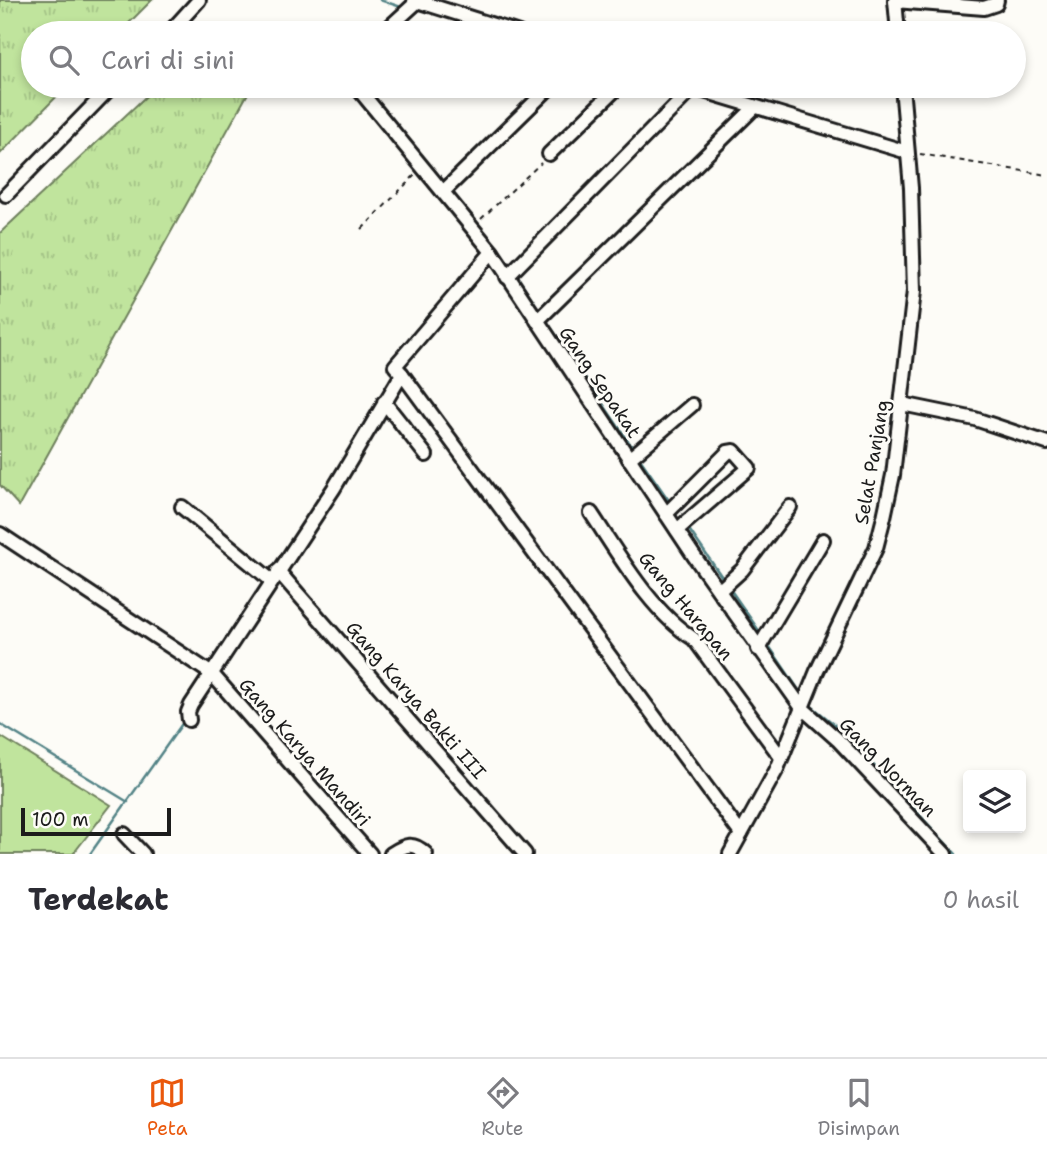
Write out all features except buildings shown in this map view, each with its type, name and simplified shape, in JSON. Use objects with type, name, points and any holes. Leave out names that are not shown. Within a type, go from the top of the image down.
[{"type":"street","points":[[180,21],[199,0]]},
{"type":"street","points":[[897,21],[895,0],[984,8],[996,4],[997,0]]},
{"type":"street","points":[[395,21],[416,1],[480,21]]},
{"type":"street","points":[[6,195],[100,98]]},
{"type":"street","name":"Gang Sepakat","points":[[366,98],[446,189],[542,316],[724,588],[805,702]]},
{"type":"street","points":[[446,189],[539,98]]},
{"type":"street","points":[[549,155],[607,98]]},
{"type":"street","points":[[511,274],[679,98]]},
{"type":"street","points":[[726,98],[907,152]]},
{"type":"street","name":"Selat Panjang","points":[[733,852],[777,769],[780,757],[876,548],[893,474],[914,291],[903,98]]},
{"type":"street","points":[[542,316],[755,107]]},
{"type":"street","points":[[492,252],[395,366],[741,835]]},
{"type":"street","points":[[189,720],[189,709],[279,576],[387,407],[402,374]]},
{"type":"street","points":[[902,404],[975,419],[1047,443]]},
{"type":"street","points":[[635,456],[692,405]]},
{"type":"street","points":[[387,407],[426,455]]},
{"type":"street","points":[[671,509],[728,452],[734,451],[749,468],[683,524]]},
{"type":"street","name":"Gang Karya Bakti III","points":[[182,507],[279,576],[524,854]]},
{"type":"street","points":[[724,588],[790,507]]},
{"type":"street","name":"Gang Harapan","points":[[591,513],[649,596],[679,630],[694,639],[780,757]]},
{"type":"street","name":"Gang Karya Mandiri","points":[[0,534],[212,674],[370,854]]},
{"type":"street","points":[[762,642],[823,540]]},
{"type":"street","name":"Gang Norman","points":[[805,702],[946,854]]},
{"type":"street","points":[[124,834],[142,854]]},
{"type":"street","points":[[391,854],[411,844],[418,846],[426,854]]},
{"type":"path","points":[[907,152],[1047,175]]},
{"type":"path","points":[[477,223],[549,155]]},
{"type":"path","points":[[362,229],[423,166]]},
{"type":"green space","points":[[0,0],[152,0],[131,21],[21,21],[21,98],[55,98],[0,154]]},
{"type":"green space","points":[[144,98],[245,98],[19,506],[0,485],[0,233]]},
{"type":"green space","points":[[0,736],[111,805],[73,854],[0,854]]},
{"type":"waterway","points":[[380,0],[404,8]]},
{"type":"waterway","points":[[390,118],[446,185]]},
{"type":"waterway","points":[[450,191],[461,205]]},
{"type":"waterway","points":[[515,273],[540,311]]},
{"type":"waterway","points":[[546,320],[635,451]]},
{"type":"waterway","points":[[638,456],[670,502]]},
{"type":"waterway","points":[[688,528],[724,580]]},
{"type":"waterway","points":[[730,589],[762,635]]},
{"type":"waterway","points":[[767,643],[803,696]]},
{"type":"waterway","points":[[809,704],[839,728],[956,854]]},
{"type":"waterway","points":[[90,854],[184,721]]},
{"type":"waterway","points":[[0,724],[128,802]]}]
